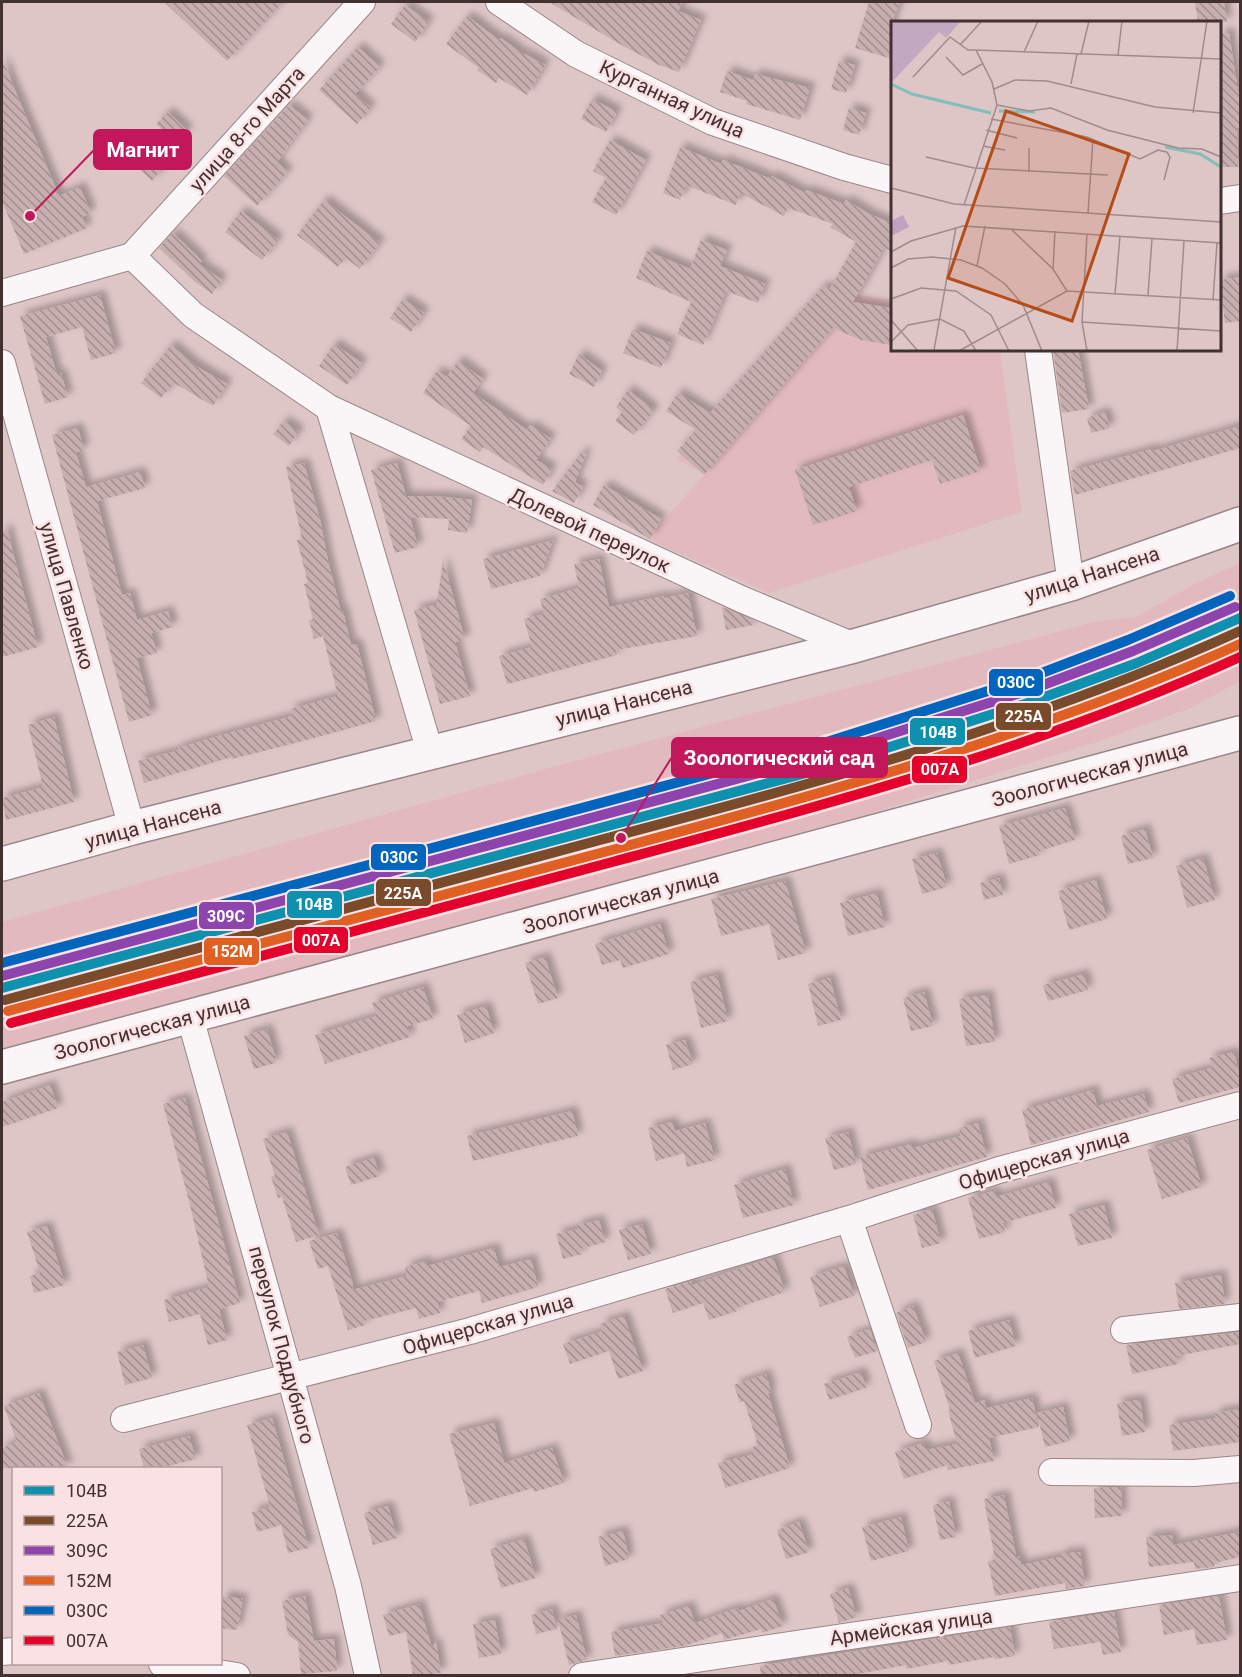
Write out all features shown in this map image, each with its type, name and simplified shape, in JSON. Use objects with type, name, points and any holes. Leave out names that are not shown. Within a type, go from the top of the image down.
[{"type":"main road","name":"улица Нансена","points":[[2,864],[132,828],[854,646],[1071,584],[1240,524]]},
{"type":"main road","name":"Зоологическая улица","points":[[2,1067],[1240,733]]},
{"type":"street","name":"улица 8-го Марта","points":[[132,256],[362,2]]},
{"type":"street","name":"Курганная улица","points":[[499,2],[576,54],[713,122],[844,167],[891,180]]},
{"type":"street","points":[[1221,201],[1240,198]]},
{"type":"street","points":[[2,293],[132,256]]},
{"type":"street","name":"Долевой переулок","points":[[132,256],[193,315],[329,408],[741,599],[854,646]]},
{"type":"street","points":[[1038,351],[1071,584]]},
{"type":"street","name":"улица Павленко","points":[[2,363],[132,828]]},
{"type":"street","points":[[329,408],[430,752]]},
{"type":"street","name":"переулок Поддубного","points":[[190,1017],[348,1586],[368,1676]]},
{"type":"street","name":"Офицерская улица","points":[[124,1419],[470,1331],[849,1218],[999,1170],[1240,1106]]},
{"type":"street","points":[[849,1218],[918,1425]]},
{"type":"street","points":[[1124,1330],[1240,1317]]},
{"type":"street","points":[[1052,1472],[1194,1473],[1240,1469]]},
{"type":"street","name":"Армейская улица","points":[[582,1676],[1240,1578]]},
{"type":"street","points":[[168,1665],[237,1676]]},
{"type":"shaded area","points":[[821,289],[891,300],[891,351],[1000,351],[1022,512],[769,593],[647,539],[705,474],[676,459]]},
{"type":"shaded area","points":[[1240,563],[1240,681],[1191,708],[1097,742],[865,815],[2,1050],[2,922],[556,766],[1098,621],[1136,617],[1196,583]]},
{"type":"building","points":[[164,2],[283,2],[227,61]]},
{"type":"building","points":[[549,2],[683,2],[678,11],[701,20],[679,72],[659,65],[623,46]]},
{"type":"building","points":[[869,2],[900,2],[891,21],[891,59],[855,48]]},
{"type":"building","points":[[1195,2],[1224,2],[1227,22],[1198,21]]},
{"type":"building","points":[[405,5],[429,22],[415,42],[391,24]]},
{"type":"building","points":[[467,16],[499,40],[501,38],[524,55],[545,65],[527,95],[499,78],[496,83],[446,44]]},
{"type":"building","points":[[1229,33],[1240,104],[1240,128],[1237,128],[1238,167],[1221,167],[1221,34]]},
{"type":"building","points":[[358,47],[380,67],[355,94],[371,108],[357,124],[319,90]]},
{"type":"building","points":[[2,59],[59,196],[80,187],[91,213],[82,217],[87,228],[24,254],[2,201]]},
{"type":"building","points":[[839,61],[855,65],[846,93],[831,89]]},
{"type":"building","points":[[727,71],[753,80],[755,74],[810,88],[800,120],[746,104],[747,101],[720,92]]},
{"type":"building","points":[[592,99],[617,112],[606,132],[581,119]]},
{"type":"building","points":[[289,105],[308,120],[277,162],[288,172],[257,206],[224,176]]},
{"type":"building","points":[[849,108],[866,113],[859,135],[843,130]]},
{"type":"building","points":[[168,112],[188,131],[176,143],[156,124]]},
{"type":"building","points":[[610,140],[646,160],[616,215],[592,202],[606,178],[593,171]]},
{"type":"building","points":[[680,147],[721,164],[723,160],[771,179],[772,176],[805,193],[806,190],[844,204],[846,200],[871,215],[891,223],[891,251],[884,248],[853,302],[891,308],[891,345],[861,340],[833,328],[704,475],[677,451],[696,430],[666,411],[678,393],[710,413],[823,286],[830,289],[856,242],[830,227],[833,224],[788,208],[784,216],[740,193],[736,205],[686,185],[680,200],[663,193]]},
{"type":"building","points":[[149,155],[163,168],[152,181],[137,167]]},
{"type":"building","points":[[324,200],[380,243],[360,269],[346,258],[338,267],[297,235]]},
{"type":"building","points":[[241,211],[278,240],[262,260],[225,232]]},
{"type":"building","points":[[173,233],[202,261],[199,264],[222,280],[212,294],[195,282],[159,248]]},
{"type":"building","points":[[701,240],[727,250],[720,266],[765,284],[758,303],[726,291],[703,345],[677,334],[691,302],[636,278],[647,251],[690,269]]},
{"type":"building","points":[[1240,277],[1240,321],[1225,323],[1221,280]]},
{"type":"building","points":[[100,295],[116,353],[91,360],[82,327],[46,337],[57,375],[61,373],[68,397],[45,404],[20,316]]},
{"type":"building","points":[[403,299],[424,313],[411,332],[390,318]]},
{"type":"building","points":[[633,329],[671,343],[661,368],[623,353]]},
{"type":"building","points":[[334,344],[362,363],[347,385],[319,366]]},
{"type":"building","points":[[171,345],[196,366],[227,384],[213,406],[174,383],[161,398],[141,383]]},
{"type":"building","points":[[1053,351],[1078,351],[1089,409],[1062,413]]},
{"type":"building","points":[[579,354],[602,371],[594,387],[569,374]]},
{"type":"building","points":[[458,361],[483,379],[473,393],[527,430],[530,425],[551,439],[536,460],[552,469],[543,485],[483,447],[480,452],[461,439],[471,426],[423,393],[437,371],[447,377]]},
{"type":"building","points":[[628,390],[654,410],[634,435],[615,421],[622,412],[616,407]]},
{"type":"building","points":[[1105,412],[1110,428],[1091,433],[1087,418]]},
{"type":"building","points":[[963,415],[981,471],[940,484],[932,460],[849,487],[857,511],[813,525],[795,470]]},
{"type":"building","points":[[284,421],[299,432],[289,446],[273,434]]},
{"type":"building","points":[[1240,426],[1240,448],[1075,495],[1070,471],[1152,449],[1153,451]]},
{"type":"building","points":[[78,428],[84,450],[76,452],[86,487],[140,472],[145,488],[97,501],[122,595],[130,593],[137,620],[168,611],[173,627],[151,633],[157,653],[137,658],[152,715],[129,722],[52,435]]},
{"type":"building","points":[[582,452],[586,454],[575,482],[583,487],[574,503],[552,491]]},
{"type":"building","points":[[304,463],[320,519],[341,612],[343,611],[351,645],[357,644],[376,721],[232,759],[232,757],[144,783],[138,761],[292,716],[290,709],[338,696],[323,636],[314,639],[309,620],[313,619],[304,584],[308,583],[297,540],[302,539],[286,467]]},
{"type":"building","points":[[397,463],[406,496],[472,500],[467,533],[448,530],[449,519],[410,517],[418,547],[395,553],[371,470]]},
{"type":"building","points":[[604,485],[661,519],[650,539],[593,505]]},
{"type":"building","points":[[7,530],[38,647],[2,657],[2,531]]},
{"type":"building","points":[[553,540],[540,576],[491,589],[483,559]]},
{"type":"building","points":[[599,559],[609,607],[688,593],[697,636],[616,650],[617,655],[507,684],[499,656],[532,647],[524,619],[544,614],[540,599],[579,588],[574,564]]},
{"type":"building","points":[[443,560],[465,640],[455,642],[470,696],[440,704],[414,610],[434,605],[436,610]]},
{"type":"building","points":[[722,607],[753,620],[753,625],[726,630]]},
{"type":"building","points":[[54,717],[74,802],[6,820],[2,798],[43,787],[28,725]]},
{"type":"building","points":[[1065,808],[1075,840],[1039,851],[1040,855],[1009,864],[999,826]]},
{"type":"building","points":[[1145,829],[1153,858],[1128,864],[1121,836]]},
{"type":"building","points":[[937,853],[947,887],[922,894],[912,859]]},
{"type":"building","points":[[1203,858],[1215,900],[1187,908],[1176,866]]},
{"type":"building","points":[[999,878],[1003,895],[984,900],[980,883]]},
{"type":"building","points":[[1096,880],[1107,919],[1069,930],[1058,891]]},
{"type":"building","points":[[785,881],[806,953],[778,960],[769,924],[721,936],[711,899]]},
{"type":"building","points":[[877,893],[885,927],[848,936],[840,903]]},
{"type":"building","points":[[660,924],[669,954],[623,968],[620,960],[602,965],[595,944]]},
{"type":"building","points":[[545,957],[558,998],[538,1004],[525,963]]},
{"type":"building","points":[[1084,974],[1088,990],[1048,1001],[1043,985]]},
{"type":"building","points":[[717,975],[728,1021],[701,1028],[690,982]]},
{"type":"building","points":[[830,978],[841,1020],[818,1026],[808,984]]},
{"type":"building","points":[[423,987],[433,1019],[407,1026],[410,1037],[325,1064],[315,1035],[376,1016],[372,1003]]},
{"type":"building","points":[[924,992],[933,1026],[911,1031],[903,998]]},
{"type":"building","points":[[988,995],[995,1042],[966,1046],[959,999]]},
{"type":"building","points":[[486,1006],[494,1033],[465,1043],[457,1015]]},
{"type":"building","points":[[267,1029],[275,1063],[254,1069],[244,1036]]},
{"type":"building","points":[[685,1040],[693,1064],[673,1070],[666,1045]]},
{"type":"building","points":[[1234,1052],[1240,1087],[1179,1103],[1172,1079],[1211,1068],[1209,1058]]},
{"type":"building","points":[[50,1085],[58,1108],[2,1127],[2,1102]]},
{"type":"building","points":[[1093,1090],[1097,1106],[1144,1094],[1149,1112],[1031,1145],[1022,1110]]},
{"type":"building","points":[[185,1098],[240,1303],[219,1309],[227,1340],[208,1345],[200,1314],[169,1322],[164,1300],[209,1287],[163,1104]]},
{"type":"building","points":[[572,1111],[578,1136],[473,1161],[467,1136]]},
{"type":"building","points":[[672,1122],[675,1131],[705,1123],[715,1160],[687,1167],[684,1153],[656,1161],[648,1128]]},
{"type":"building","points":[[978,1123],[987,1157],[868,1190],[860,1157],[911,1144],[912,1148],[961,1136],[959,1128]]},
{"type":"building","points":[[287,1132],[319,1235],[296,1242],[282,1197],[278,1198],[271,1177],[275,1176],[263,1139]]},
{"type":"building","points":[[848,1132],[856,1164],[834,1170],[825,1138]]},
{"type":"building","points":[[1187,1138],[1202,1187],[1162,1199],[1147,1150]]},
{"type":"building","points":[[374,1158],[380,1176],[351,1185],[345,1167]]},
{"type":"building","points":[[785,1169],[794,1205],[743,1218],[734,1185]]},
{"type":"building","points":[[1049,1182],[1056,1208],[1003,1223],[1005,1232],[979,1239],[968,1198],[994,1191],[996,1197]]},
{"type":"building","points":[[1104,1205],[1112,1238],[1078,1246],[1069,1214]]},
{"type":"building","points":[[932,1209],[941,1243],[922,1248],[913,1215]]},
{"type":"building","points":[[599,1220],[605,1242],[581,1249],[582,1254],[563,1259],[556,1234],[578,1229],[577,1225]]},
{"type":"building","points":[[642,1224],[651,1254],[628,1260],[619,1230]]},
{"type":"building","points":[[47,1226],[65,1285],[34,1293],[30,1276],[40,1273],[27,1232]]},
{"type":"building","points":[[337,1233],[353,1284],[352,1290],[407,1276],[405,1267],[426,1261],[427,1266],[494,1248],[499,1267],[531,1259],[538,1287],[482,1303],[479,1291],[437,1302],[440,1313],[419,1319],[416,1308],[364,1321],[365,1325],[348,1330],[328,1266],[318,1269],[309,1241]]},
{"type":"building","points":[[773,1257],[785,1292],[736,1308],[737,1311],[709,1320],[703,1303],[673,1313],[665,1289],[691,1281],[692,1285]]},
{"type":"building","points":[[844,1266],[854,1296],[820,1307],[810,1277]]},
{"type":"building","points":[[1221,1275],[1225,1304],[1179,1309],[1175,1283]]},
{"type":"building","points":[[913,1306],[926,1342],[908,1348],[896,1313]]},
{"type":"building","points":[[624,1316],[643,1371],[618,1379],[609,1351],[570,1364],[563,1344],[603,1331],[600,1324]]},
{"type":"building","points":[[1009,1320],[1016,1346],[975,1358],[968,1331]]},
{"type":"building","points":[[870,1329],[877,1351],[855,1358],[847,1337]]},
{"type":"building","points":[[1240,1332],[1240,1344],[1176,1356],[1178,1364],[1132,1374],[1126,1345]]},
{"type":"building","points":[[143,1345],[152,1378],[125,1385],[117,1352]]},
{"type":"building","points":[[958,1353],[975,1403],[984,1400],[986,1408],[1032,1398],[1039,1427],[989,1438],[994,1461],[948,1470],[947,1465],[904,1479],[895,1452],[923,1443],[926,1450],[957,1444],[948,1410],[950,1410],[934,1361]]},
{"type":"building","points":[[861,1372],[866,1388],[829,1400],[824,1384]]},
{"type":"building","points":[[766,1374],[771,1392],[768,1393],[790,1468],[725,1488],[718,1463],[754,1454],[753,1447],[758,1445],[744,1401],[740,1403],[734,1385]]},
{"type":"building","points":[[39,1393],[68,1467],[2,1468],[2,1448],[17,1442],[4,1406]]},
{"type":"building","points":[[1140,1400],[1145,1432],[1122,1436],[1117,1403]]},
{"type":"building","points":[[1063,1407],[1070,1441],[1045,1447],[1037,1413]]},
{"type":"building","points":[[1240,1409],[1240,1442],[1173,1451],[1169,1425],[1216,1418],[1215,1413]]},
{"type":"building","points":[[272,1418],[309,1548],[288,1553],[281,1525],[257,1532],[252,1512],[270,1507],[247,1425]]},
{"type":"building","points":[[494,1423],[504,1463],[552,1448],[564,1483],[534,1492],[533,1488],[470,1506],[449,1434]]},
{"type":"building","points":[[189,1436],[196,1459],[164,1467],[144,1467],[139,1449]]},
{"type":"building","points":[[1121,1487],[1122,1516],[1095,1518],[1094,1488]]},
{"type":"building","points":[[1004,1495],[1016,1556],[1019,1556],[1021,1565],[1061,1557],[1061,1554],[1080,1552],[1085,1586],[1066,1589],[1065,1583],[995,1596],[988,1561],[995,1560],[984,1499]]},
{"type":"building","points":[[949,1501],[956,1537],[940,1540],[933,1505]]},
{"type":"building","points":[[388,1506],[397,1538],[373,1545],[364,1513]]},
{"type":"building","points":[[901,1517],[909,1551],[871,1561],[862,1527]]},
{"type":"building","points":[[799,1522],[809,1552],[786,1559],[777,1530]]},
{"type":"building","points":[[623,1531],[629,1559],[605,1566],[598,1537]]},
{"type":"building","points":[[1240,1532],[1240,1557],[1214,1563],[1214,1567],[1195,1569],[1194,1562],[1149,1567],[1146,1537],[1172,1535],[1173,1545]]},
{"type":"building","points":[[524,1539],[536,1578],[501,1588],[490,1549]]},
{"type":"building","points":[[848,1588],[857,1617],[839,1623],[830,1594]]},
{"type":"building","points":[[223,1596],[243,1599],[237,1630],[222,1628]]},
{"type":"building","points":[[305,1596],[314,1641],[334,1639],[337,1671],[301,1674],[298,1642],[288,1635],[282,1601]]},
{"type":"building","points":[[1219,1596],[1227,1640],[1197,1645],[1194,1629],[1164,1635],[1159,1605]]},
{"type":"building","points":[[773,1599],[783,1626],[762,1633],[761,1629],[724,1640],[722,1633],[684,1646],[615,1656],[611,1632],[663,1623],[660,1615],[689,1606],[695,1623],[737,1608],[738,1611]]},
{"type":"building","points":[[419,1604],[432,1648],[436,1641],[441,1673],[413,1676],[406,1632],[389,1636],[383,1615]]},
{"type":"building","points":[[552,1609],[557,1629],[536,1634],[531,1615]]},
{"type":"building","points":[[1114,1612],[1121,1652],[1103,1655],[1100,1642],[1054,1649],[1049,1622]]},
{"type":"building","points":[[576,1615],[587,1660],[569,1665],[558,1620]]},
{"type":"building","points":[[495,1620],[501,1654],[479,1658],[473,1624]]},
{"type":"building","points":[[1010,1627],[1015,1656],[995,1659],[994,1657],[949,1665],[948,1661],[906,1669],[906,1665],[847,1676],[761,1676],[760,1666]]},
{"type":"transit line","name":"030C","points":[[2,963],[814,746],[1026,679],[1128,640],[1230,596]]},
{"type":"transit line","name":"309С","points":[[2,976],[818,757],[1030,690],[1133,651],[1235,607]]},
{"type":"transit line","name":"104В","points":[[2,988],[821,769],[1034,701],[1137,663],[1240,618]]},
{"type":"transit line","name":"225А","points":[[5,1000],[845,773],[1005,723],[1084,695],[1162,665],[1240,631]]},
{"type":"transit line","name":"152М","points":[[8,1011],[608,851],[849,784],[1008,735],[1163,677],[1240,644]]},
{"type":"transit line","name":"007А","points":[[11,1023],[695,840],[932,772],[1088,719],[1164,690],[1240,657]]},
{"type":"place","name":"Магнит","points":[[30,216]]},
{"type":"place","name":"Зоологический сад","points":[[621,838]]}]
